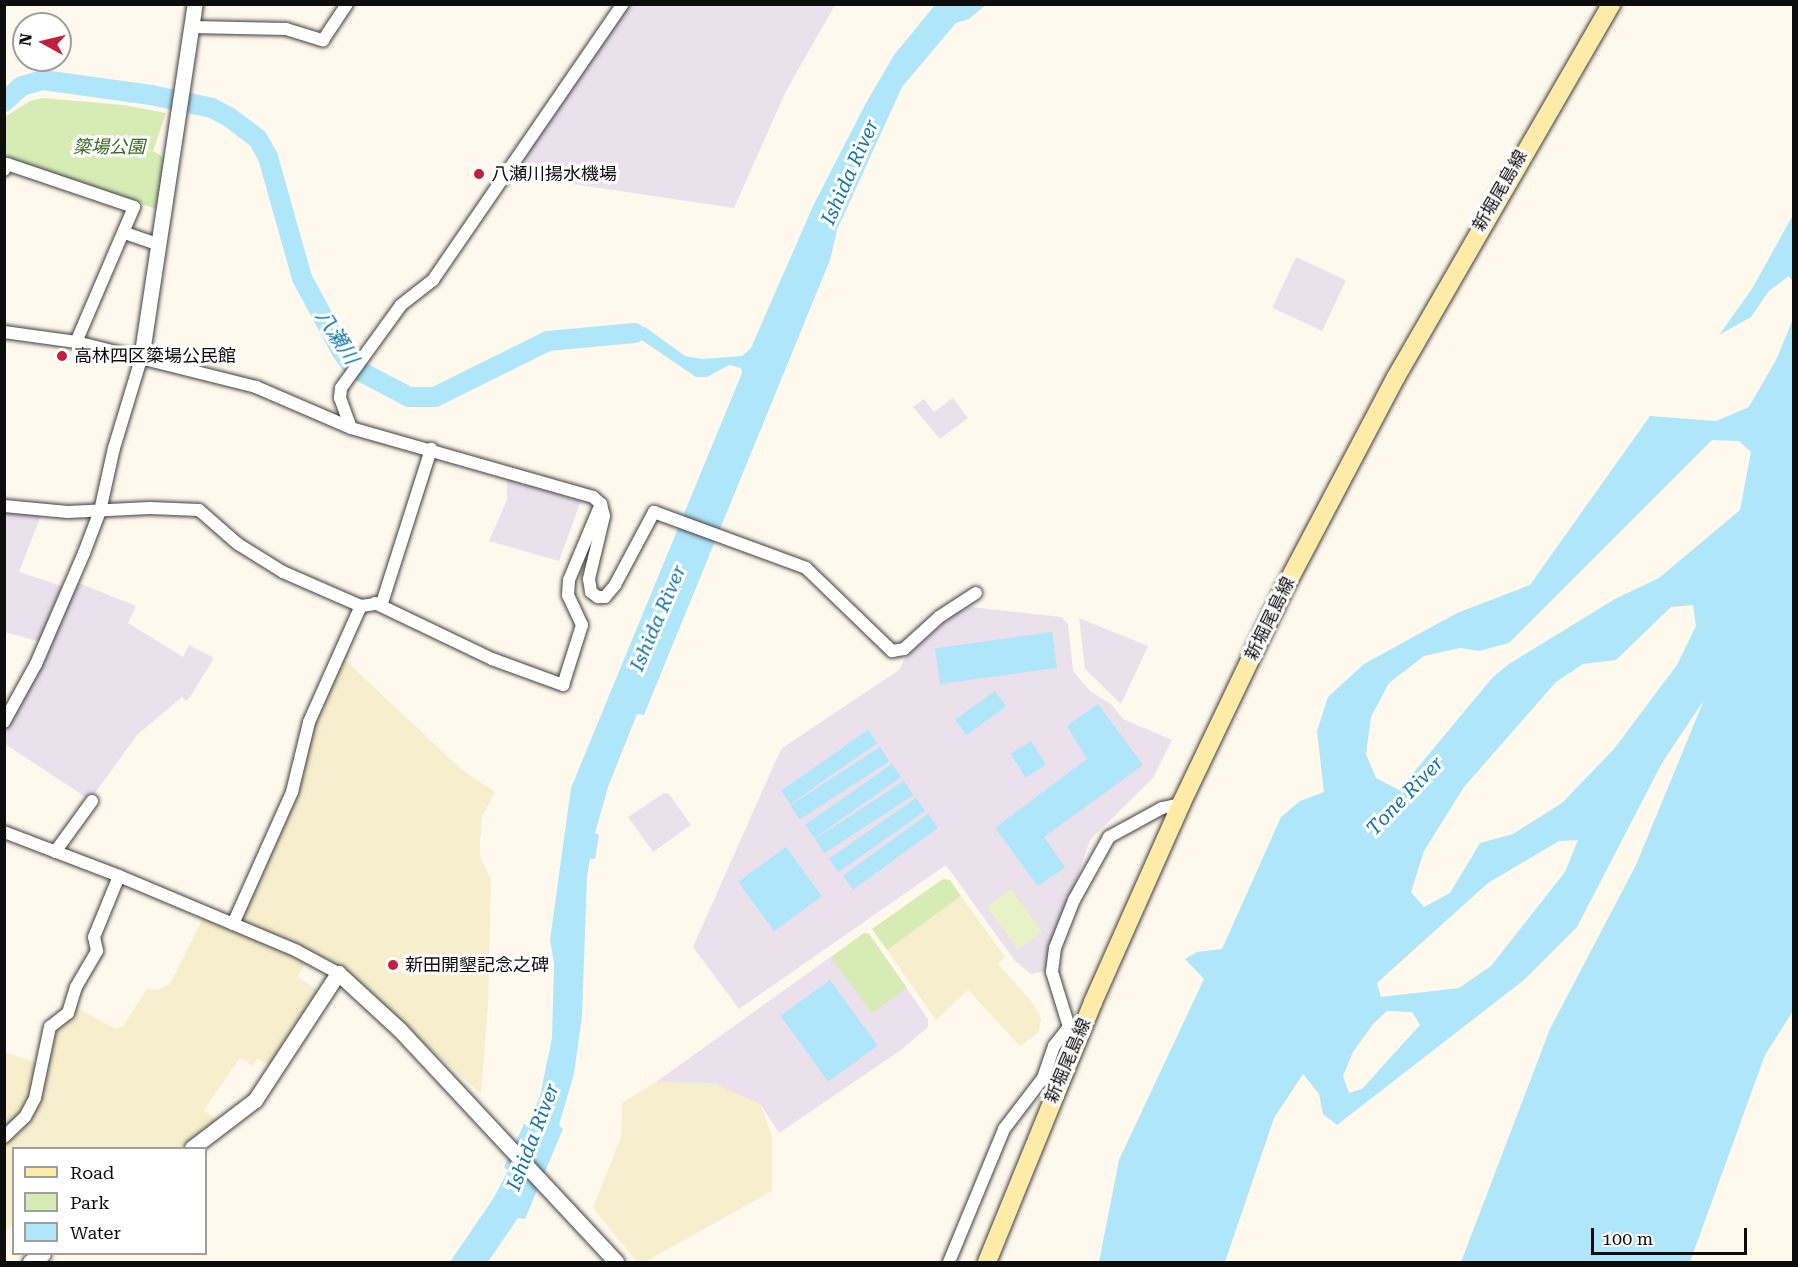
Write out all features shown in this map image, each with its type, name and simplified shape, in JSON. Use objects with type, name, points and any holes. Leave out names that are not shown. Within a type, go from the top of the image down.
[{"type":"main road","name":"新堀尾島線","points":[[987,1263],[1074,1029],[1282,593],[1396,377],[1611,4]]},
{"type":"street","points":[[4,722],[16,703],[57,618],[100,511],[114,448],[141,359],[195,4]]},
{"type":"street","points":[[192,27],[286,29],[322,40],[347,4]]},
{"type":"street","points":[[351,428],[340,398],[346,381],[401,305],[433,280],[622,4]]},
{"type":"street","points":[[4,170],[7,164],[134,207],[125,233],[76,342]]},
{"type":"street","points":[[125,233],[160,245]]},
{"type":"street","points":[[4,333],[76,342],[273,392],[351,428],[593,497],[602,504],[603,526],[590,579],[591,592],[598,597],[605,597],[615,585],[651,514],[667,516],[728,542],[806,568],[892,651],[904,650],[939,617],[976,593]]},
{"type":"street","points":[[4,506],[100,511],[199,510],[238,544],[283,572],[361,606],[382,603],[431,449]]},
{"type":"street","points":[[375,603],[492,659],[563,685],[582,625],[568,595],[569,580],[602,504]]},
{"type":"street","points":[[233,924],[292,792],[309,722],[361,606]]},
{"type":"street","points":[[4,696],[16,703]]},
{"type":"street","points":[[55,852],[92,801]]},
{"type":"street","points":[[949,1263],[1004,1129],[1043,1078],[1054,1046],[1074,1029],[1052,972],[1055,948],[1082,883],[1109,837],[1162,808],[1181,804]]},
{"type":"street","points":[[4,832],[119,876],[233,924],[338,973],[376,1006],[563,1202],[616,1263]]},
{"type":"street","points":[[4,1137],[33,1104],[50,1027],[68,1013],[76,987],[97,951],[94,937],[119,876]]},
{"type":"street","points":[[195,1147],[255,1100],[338,973]]},
{"type":"shaded area","points":[[628,5],[835,5],[786,91],[734,208],[512,175]]},
{"type":"shaded area","points":[[1296,257],[1346,280],[1322,331],[1272,308]]},
{"type":"shaded area","points":[[953,398],[968,418],[940,439],[913,407],[924,399],[934,412]]},
{"type":"shaded area","points":[[507,479],[581,501],[559,561],[489,541],[507,500]]},
{"type":"shaded area","points":[[4,511],[41,515],[19,572],[65,587],[41,642],[5,632]]},
{"type":"shaded area","points":[[76,582],[136,606],[128,623],[183,657],[189,645],[214,658],[190,697],[186,701],[182,697],[137,735],[90,800],[5,744],[5,730],[28,690]]},
{"type":"shaded area","points":[[972,607],[1061,617],[1068,624],[1073,671],[1091,692],[1111,704],[1123,719],[1172,740],[1153,778],[1090,840],[1045,971],[1031,974],[1015,961],[946,865],[739,1009],[693,947],[781,749],[899,670],[905,658],[956,612]]},
{"type":"shaded area","points":[[1079,618],[1148,646],[1121,704],[1085,669]]},
{"type":"shaded area","points":[[342,657],[461,769],[495,792],[482,817],[480,842],[480,856],[491,880],[488,1005],[481,1094],[348,975],[238,920]]},
{"type":"shaded area","points":[[664,793],[669,794],[691,825],[653,852],[628,817]]},
{"type":"shaded area","points":[[961,896],[1005,957],[998,964],[1033,1003],[1041,1018],[1039,1032],[1020,1046],[968,990],[936,1020],[887,950]]},
{"type":"shaded area","points":[[204,916],[307,960],[298,977],[319,991],[270,1065],[257,1059],[253,1066],[240,1058],[204,1110],[218,1121],[180,1147],[12,1147],[12,1224],[5,1233],[5,1052],[48,1067],[54,1030],[75,1007],[116,1029],[123,1026],[147,989],[158,990],[170,984]]},
{"type":"shaded area","points":[[864,933],[869,934],[928,1019],[928,1027],[901,1050],[779,1133],[761,1105],[715,1084],[656,1082]]},
{"type":"shaded area","points":[[656,1082],[715,1084],[761,1105],[772,1136],[772,1191],[645,1262],[637,1262],[593,1208],[621,1137],[622,1103]]},
{"type":"green space","name":"簗場公園","points":[[43,98],[123,105],[166,113],[153,151],[166,159],[159,210],[5,158],[5,117],[30,101]]},
{"type":"green space","points":[[943,879],[950,880],[961,896],[887,950],[872,929]]},
{"type":"green space","points":[[1011,889],[1042,932],[1018,950],[987,907]]},
{"type":"green space","points":[[864,933],[869,934],[907,988],[872,1013],[831,958]]},
{"type":"water","name":"Ishida River","points":[[935,5],[986,5],[969,19],[956,23],[902,87],[837,230],[830,260],[644,715],[637,714],[608,787],[595,833],[599,835],[595,859],[590,859],[587,877],[582,1016],[574,1074],[559,1125],[563,1129],[525,1219],[518,1218],[488,1262],[450,1262],[493,1199],[508,1171],[504,1167],[524,1124],[528,1125],[540,1096],[552,1038],[554,963],[550,940],[571,788],[742,373],[741,368],[729,365],[707,377],[696,377],[640,339],[622,339],[600,331],[645,327],[685,356],[702,359],[742,356],[751,348],[813,206],[866,103],[894,55]]},
{"type":"water","points":[[1793,215],[1793,282],[1789,276],[1769,291],[1751,317],[1719,335],[1752,289]]},
{"type":"water","name":"Tone River","points":[[1793,319],[1793,1011],[1765,1055],[1690,1262],[1461,1262],[1550,1029],[1636,865],[1704,700],[1662,763],[1577,927],[1524,980],[1337,1125],[1323,1114],[1319,1094],[1303,1074],[1274,1118],[1225,1262],[1099,1262],[1119,1160],[1204,979],[1185,959],[1197,952],[1222,949],[1281,817],[1300,801],[1324,792],[1317,731],[1328,697],[1364,664],[1457,613],[1530,585],[1650,416],[1716,421],[1749,407],[1777,358]],"holes":[[[1712,440],[1739,441],[1751,452],[1740,510],[1659,578],[1615,599],[1509,664],[1493,677],[1399,790],[1376,778],[1366,754],[1371,717],[1389,683],[1424,656],[1460,648],[1479,651],[1509,643]],[[1693,605],[1696,626],[1677,665],[1614,749],[1562,803],[1513,834],[1480,843],[1450,893],[1424,907],[1411,892],[1424,851],[1464,787],[1556,682],[1583,664],[1616,660],[1671,607]],[[1578,840],[1565,872],[1491,966],[1459,988],[1381,997],[1377,983],[1488,883],[1559,841]],[[1387,1011],[1412,1012],[1420,1025],[1362,1089],[1349,1093],[1343,1076],[1353,1052],[1373,1024]]]},
{"type":"water","points":[[1052,632],[1057,668],[940,684],[935,648]]},
{"type":"water","points":[[995,691],[1006,706],[967,735],[955,720]]},
{"type":"water","points":[[1098,704],[1143,765],[1044,837],[1065,867],[1038,886],[995,828],[1087,759],[1067,726]]},
{"type":"water","points":[[868,730],[877,743],[790,804],[781,791]]},
{"type":"water","points":[[1031,741],[1046,765],[1025,777],[1011,754]]},
{"type":"water","points":[[880,747],[889,761],[800,820],[790,805]]},
{"type":"water","points":[[892,764],[901,777],[814,838],[805,825]]},
{"type":"water","points":[[904,781],[913,795],[824,853],[815,839]]},
{"type":"water","points":[[916,798],[925,811],[838,872],[829,859]]},
{"type":"water","points":[[928,814],[938,828],[853,889],[843,876]]},
{"type":"water","points":[[786,847],[822,896],[774,931],[738,882]]},
{"type":"water","points":[[830,980],[878,1046],[828,1081],[781,1016]]},
{"type":"waterway","name":"八瀬川","points":[[4,102],[22,86],[43,80],[151,95],[212,108],[229,117],[258,139],[268,157],[302,278],[342,352],[354,368],[409,397],[435,397],[548,341],[635,333]]},
{"type":"place","name":"八瀬川揚水機場","points":[[479,174]]},
{"type":"place","name":"高林四区簗場公民館","points":[[62,356]]},
{"type":"place","name":"新田開墾記念之碑","points":[[393,965]]}]
